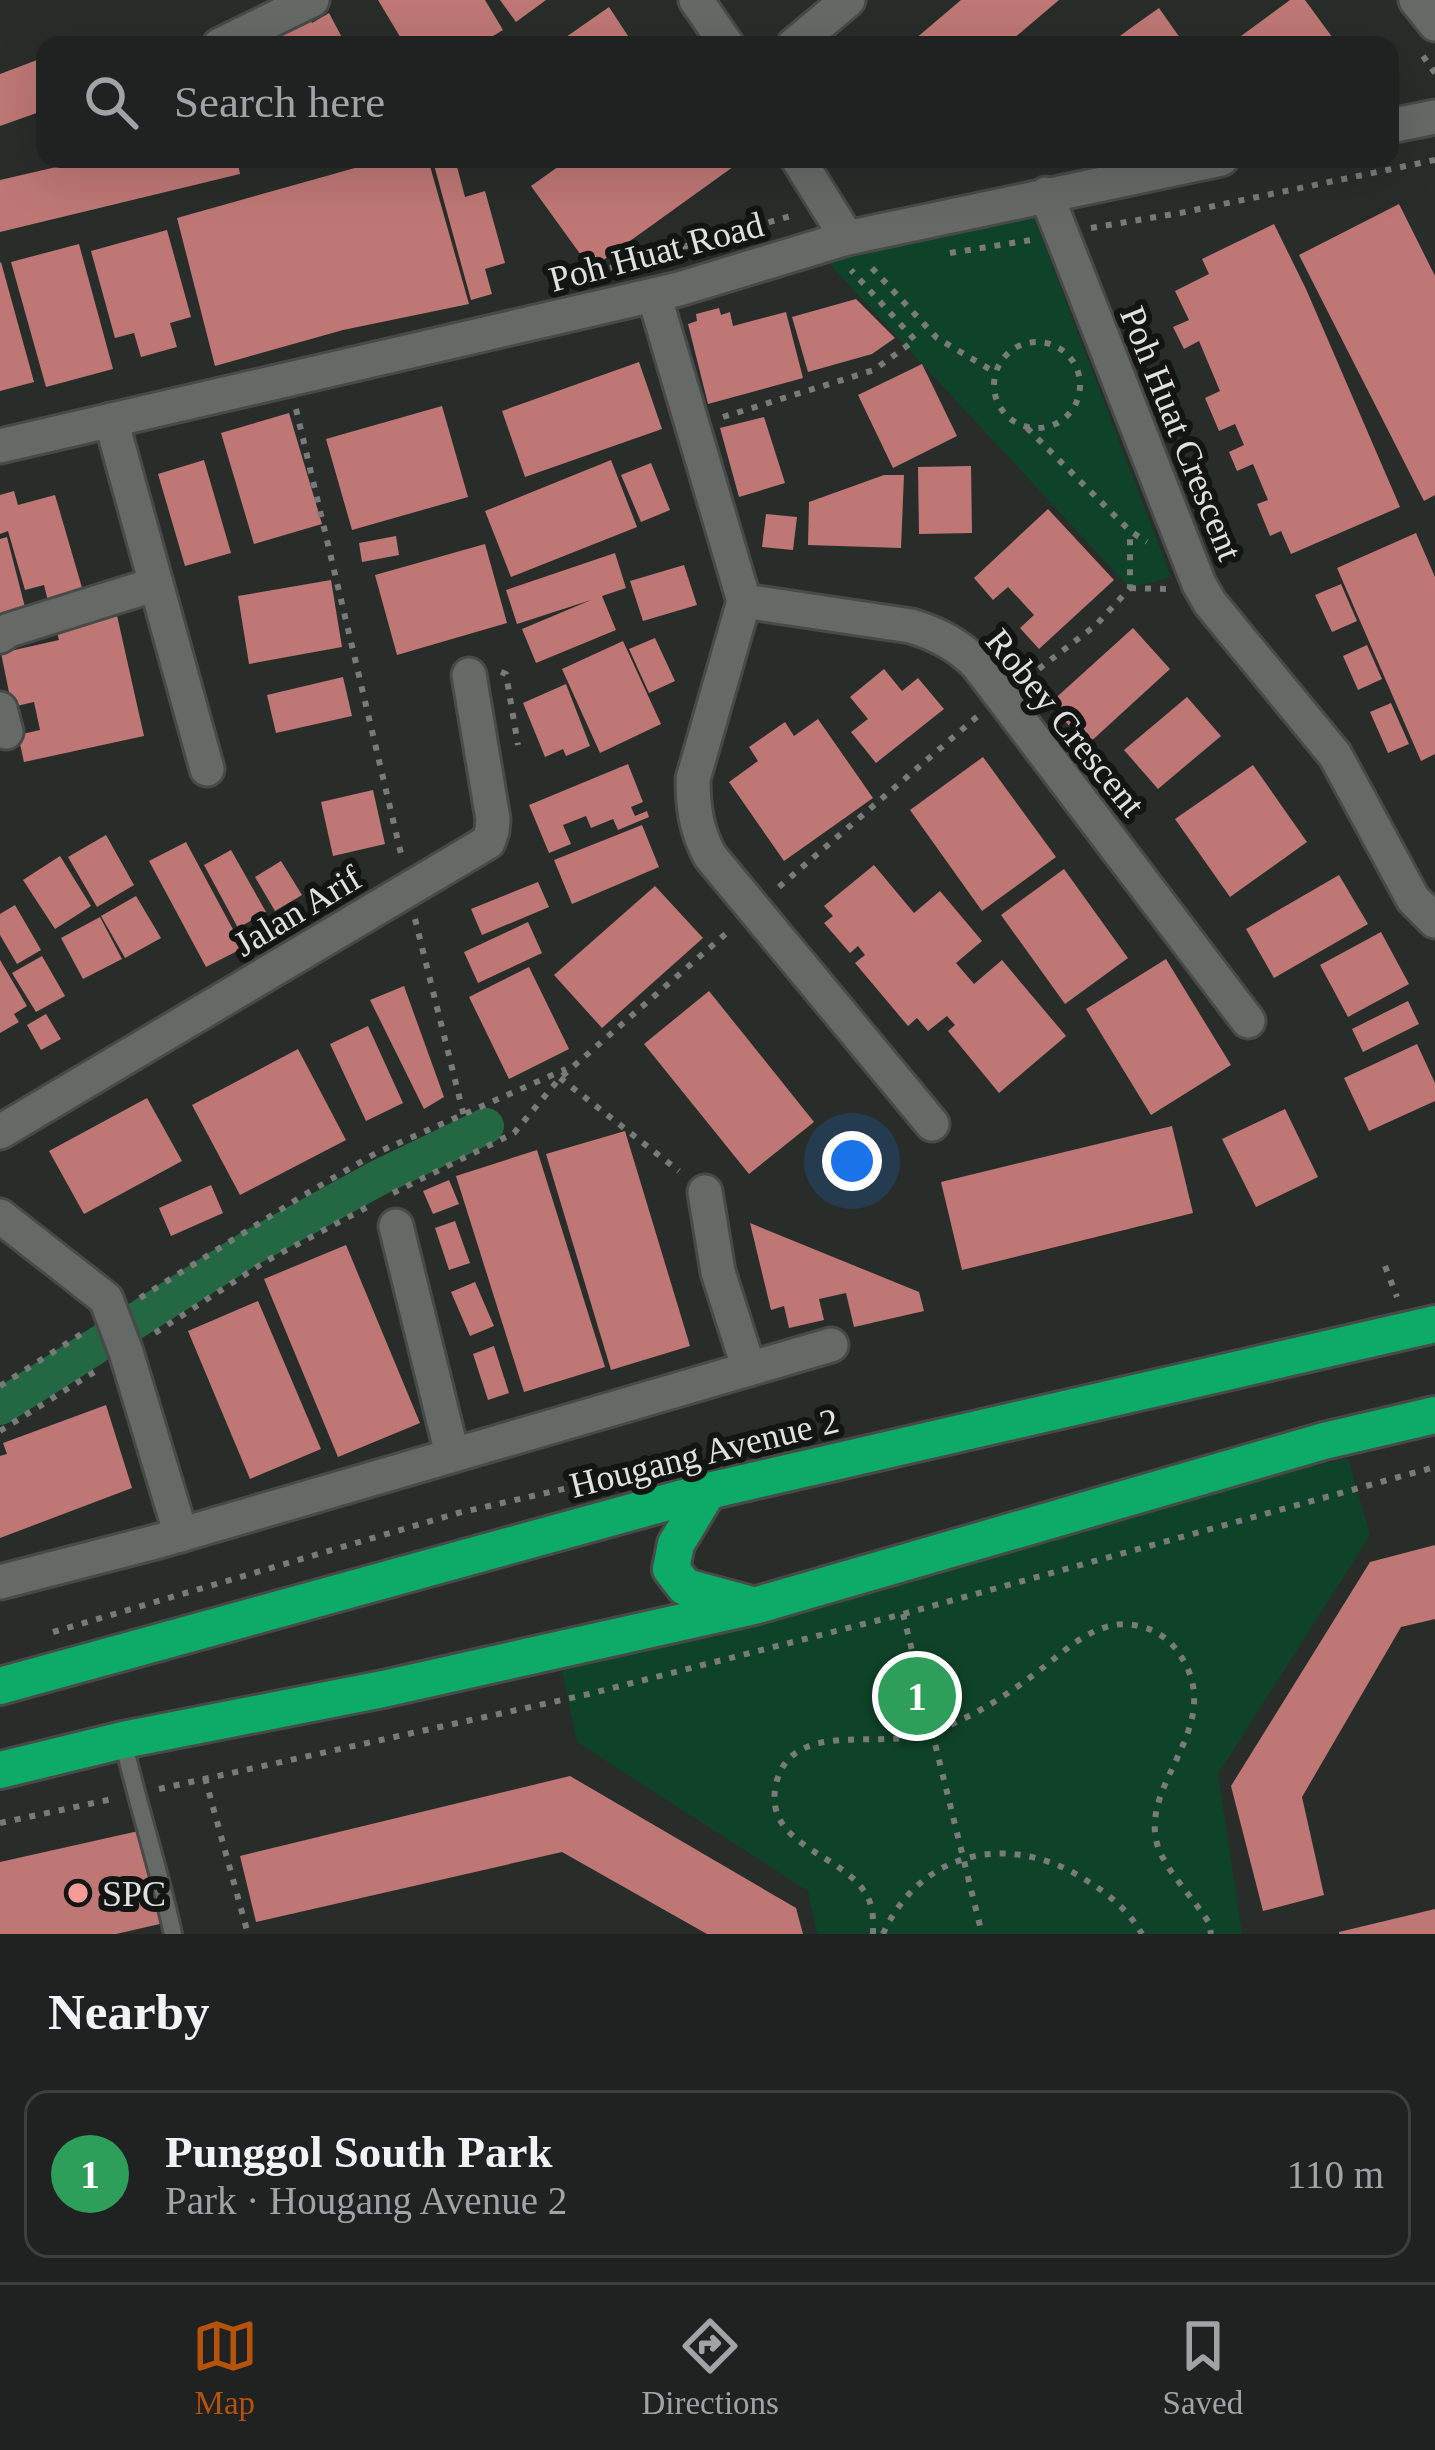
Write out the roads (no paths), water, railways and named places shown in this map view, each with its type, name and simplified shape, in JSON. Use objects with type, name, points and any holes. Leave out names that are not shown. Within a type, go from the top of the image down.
[{"type":"highway","name":"Hougang Avenue 2","points":[[0,1686],[708,1491],[1435,1324]]},
{"type":"highway","points":[[0,1770],[123,1739],[383,1688],[754,1606],[1324,1441],[1435,1415]]},
{"type":"highway","points":[[708,1491],[676,1544],[671,1568],[685,1588],[754,1606]]},
{"type":"street","points":[[238,36],[312,0]]},
{"type":"street","points":[[697,0],[721,36]]},
{"type":"street","points":[[805,36],[848,0]]},
{"type":"street","points":[[1416,0],[1435,24]]},
{"type":"street","points":[[1399,123],[1435,117]]},
{"type":"street","points":[[804,168],[847,238]]},
{"type":"street","name":"Poh Huat Road","points":[[0,446],[654,295],[847,238],[1176,168]]},
{"type":"street","name":"Poh Huat Crescent","points":[[1046,194],[1199,584],[1335,755],[1413,899],[1435,921]]},
{"type":"street","points":[[654,295],[745,601],[696,764],[693,803],[701,839],[745,917],[932,1124]]},
{"type":"street","points":[[110,420],[207,769]]},
{"type":"street","points":[[0,636],[156,584]]},
{"type":"street","name":"Robey Crescent","points":[[745,601],[910,626],[963,650],[1248,1021]]},
{"type":"street","name":"Jalan Arif","points":[[0,1132],[488,842],[493,819],[469,675]]},
{"type":"street","points":[[705,1192],[718,1272],[749,1369]]},
{"type":"street","points":[[0,1216],[106,1299],[181,1535]]},
{"type":"street","points":[[396,1226],[452,1454]]},
{"type":"street","points":[[0,1582],[181,1535],[831,1345]]},
{"type":"lane","points":[[123,1739],[173,1934]]},
{"type":"waterway","points":[[0,1407],[247,1250],[486,1126]]},
{"type":"place","name":"Punggol South Park","points":[[917,1696]]},
{"type":"place","name":"SPC","points":[[78,1893]]}]
